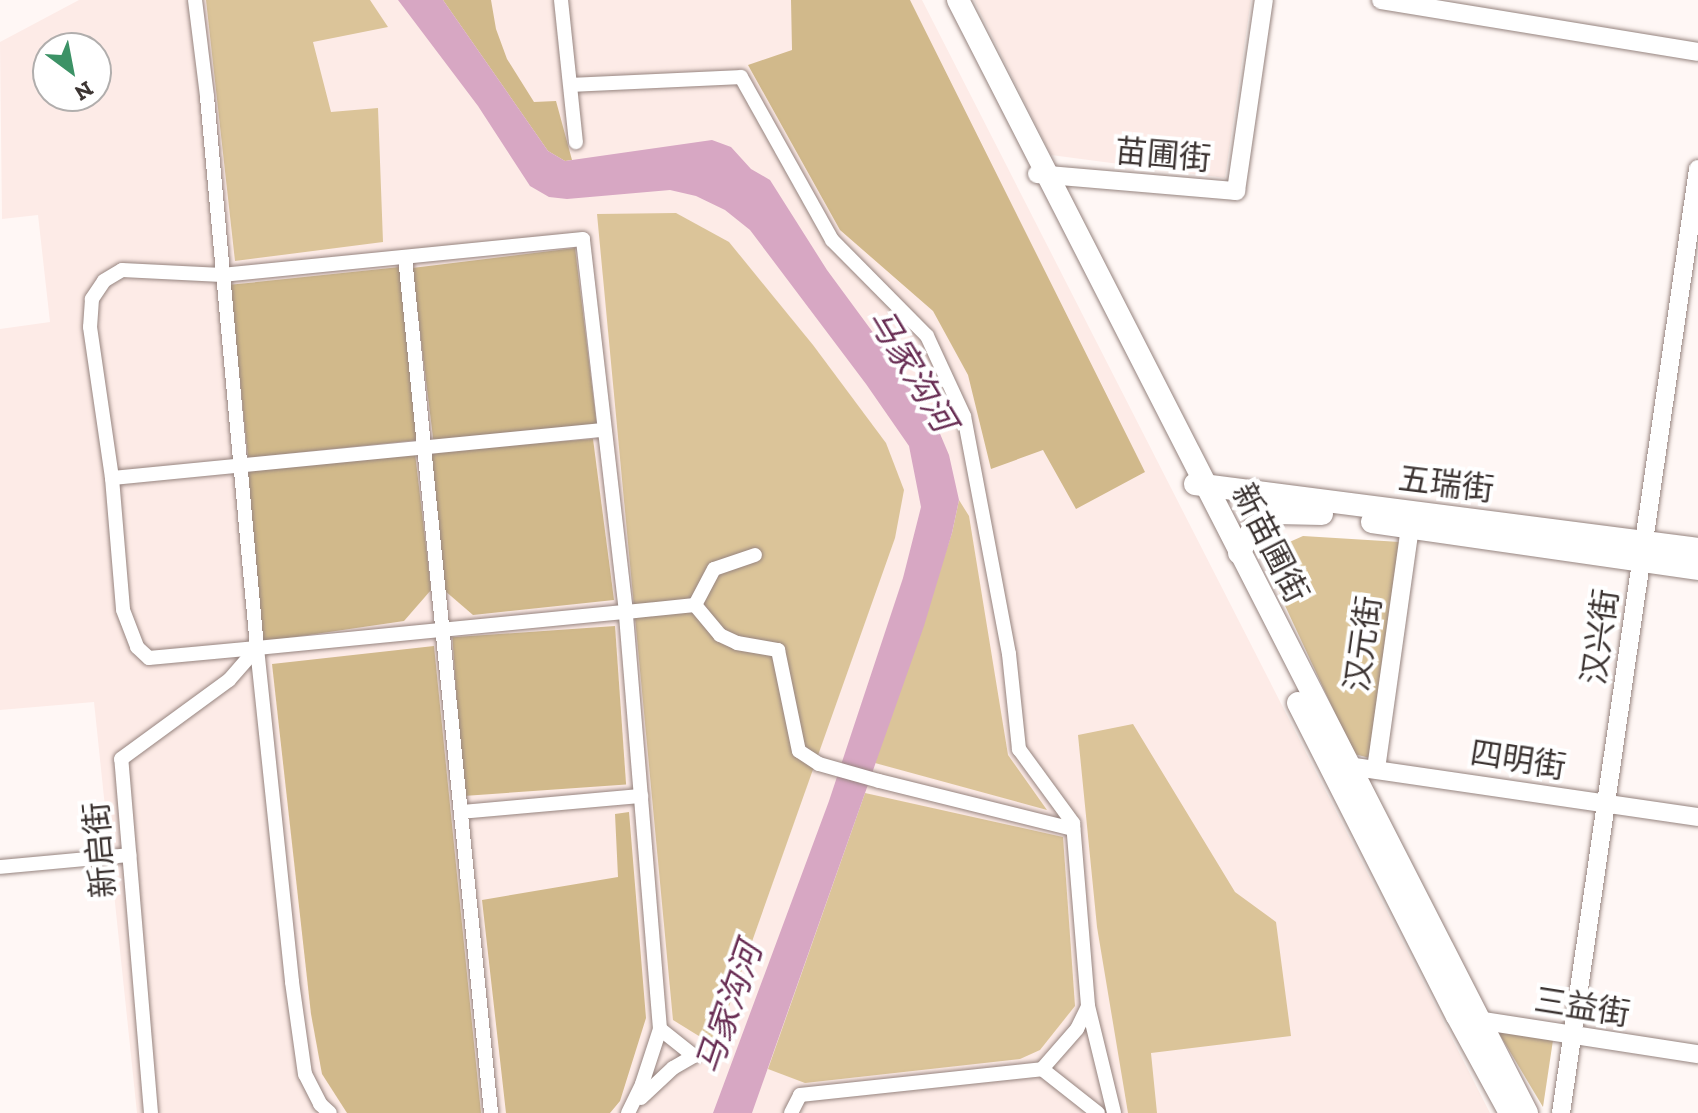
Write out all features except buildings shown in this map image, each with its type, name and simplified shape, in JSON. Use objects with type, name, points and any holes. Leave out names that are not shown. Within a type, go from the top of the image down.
[{"type":"main road","name":"新苗圃街","points":[[949,0],[1041,174]]},
{"type":"main road","name":"新苗圃街","points":[[958,0],[1195,484],[1467,1018],[1510,1113]]},
{"type":"main road","name":"新苗圃街","points":[[1195,484],[1239,553],[1338,765]]},
{"type":"main road","name":"五瑞街","points":[[1195,484],[1642,552],[1698,569]]},
{"type":"main road","name":"五瑞街","points":[[1239,553],[1254,527],[1277,513],[1302,511],[1410,528],[1642,552],[1698,549]]},
{"type":"main road","name":"新苗圃街","points":[[1467,1018],[1527,1113]]},
{"type":"street","points":[[195,0],[207,97],[257,648],[305,1074],[320,1104],[330,1113]]},
{"type":"street","points":[[561,0],[576,142]]},
{"type":"street","name":"苗圃街","points":[[1041,174],[1236,191],[1264,0]]},
{"type":"street","points":[[1381,0],[1698,52]]},
{"type":"street","points":[[571,85],[741,77],[832,240],[927,336],[964,416],[1009,654],[1019,749],[1073,823],[1088,1006],[1114,1113]]},
{"type":"street","name":"汉兴街","points":[[1561,1113],[1642,552],[1689,289],[1698,169]]},
{"type":"street","points":[[631,1109],[660,1029],[626,612],[583,239],[222,275],[122,270],[104,281],[92,299],[90,327],[112,478],[123,610],[137,647],[149,658],[257,648],[626,612],[695,605]]},
{"type":"street","points":[[405,257],[491,1113]]},
{"type":"street","points":[[112,478],[604,430]]},
{"type":"street","name":"汉元街","points":[[1376,769],[1410,528]]},
{"type":"street","points":[[695,605],[714,569],[755,555]]},
{"type":"street","points":[[695,605],[720,635],[737,643],[778,650],[799,751],[819,764],[1073,829]]},
{"type":"street","name":"新启街","points":[[151,1113],[121,759],[229,680],[257,648]]},
{"type":"street","name":"四明街","points":[[1338,765],[1698,817]]},
{"type":"street","points":[[461,812],[641,796]]},
{"type":"street","points":[[0,867],[129,855]]},
{"type":"street","points":[[791,1113],[800,1095],[1042,1069],[1077,1029],[1088,1006]]},
{"type":"street","name":"三益街","points":[[1467,1018],[1572,1037],[1698,1054]]},
{"type":"street","points":[[631,1109],[673,1068],[694,1056],[660,1029]]},
{"type":"street","points":[[1042,1069],[1098,1113]]},
{"type":"shaded area","points":[[79,0],[922,0],[1490,1113],[137,1113],[94,702],[0,710],[0,329],[50,322],[38,215],[2,219],[0,42]]},
{"type":"shaded area","points":[[206,0],[370,0],[388,27],[313,42],[331,112],[378,108],[383,242],[235,261]]},
{"type":"shaded area","points":[[398,0],[443,0],[548,151],[565,161],[712,140],[731,147],[751,169],[770,180],[827,270],[930,410],[949,455],[959,500],[952,533],[924,626],[752,1113],[713,1113],[829,801],[903,578],[921,507],[909,446],[750,230],[725,210],[696,196],[670,190],[567,199],[549,197],[530,186],[478,106]]},
{"type":"shaded area","points":[[443,0],[491,0],[496,29],[507,59],[534,102],[556,101],[572,160],[565,161],[548,151]]},
{"type":"shaded area","points":[[791,0],[910,0],[1145,472],[1076,509],[1043,450],[991,469],[968,375],[933,311],[840,230],[748,65],[792,50]]},
{"type":"shaded area","points":[[974,0],[1251,0],[1225,178],[1051,155]]},
{"type":"shaded area","points":[[676,213],[729,242],[813,345],[886,443],[904,490],[895,538],[715,1046],[673,1020],[597,214]]},
{"type":"shaded area","points":[[575,248],[597,425],[434,445],[412,268]]},
{"type":"shaded area","points":[[400,267],[418,440],[248,458],[230,285]]},
{"type":"shaded area","points":[[593,439],[614,600],[473,615],[444,590],[430,451]]},
{"type":"shaded area","points":[[415,453],[431,590],[404,621],[261,642],[248,469]]},
{"type":"shaded area","points":[[959,500],[969,516],[1008,755],[1047,810],[875,763],[952,533]]},
{"type":"shaded area","points":[[1303,536],[1400,542],[1370,758],[1354,754],[1269,571],[1276,548]]},
{"type":"shaded area","points":[[615,626],[626,785],[463,796],[452,637]]},
{"type":"shaded area","points":[[434,646],[481,1113],[347,1113],[322,1074],[311,1014],[272,664]]},
{"type":"shaded area","points":[[1133,724],[1235,892],[1276,922],[1291,1036],[1151,1053],[1157,1113],[1128,1113],[1097,927],[1078,735]]},
{"type":"shaded area","points":[[865,793],[1063,837],[1075,1006],[1040,1050],[1020,1059],[805,1083],[768,1069]]},
{"type":"shaded area","points":[[629,812],[646,1018],[620,1101],[610,1113],[506,1113],[482,900],[618,877],[615,814]]},
{"type":"shaded area","points":[[1497,1030],[1553,1040],[1543,1107]]},
{"type":"water label","name":"马家沟河","points":[[912,370]]},
{"type":"water label","name":"马家沟河","points":[[729,1008]]}]
